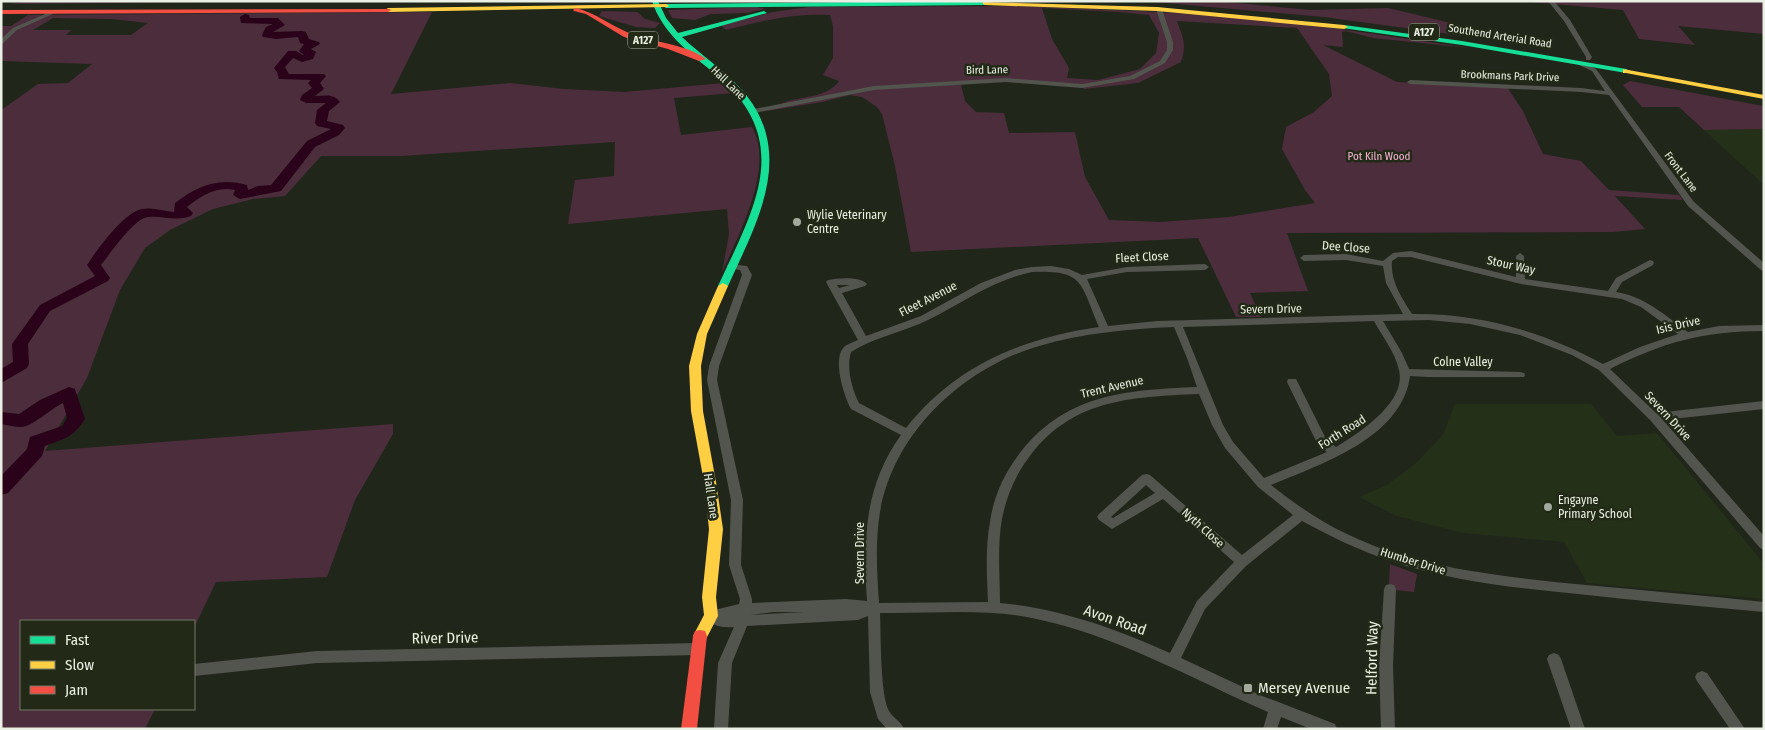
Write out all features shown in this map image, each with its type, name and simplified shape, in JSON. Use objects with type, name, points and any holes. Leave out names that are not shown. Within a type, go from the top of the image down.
[{"type":"main road","points":[[355,5],[395,1]]},
{"type":"main road","name":"Hall Lane","points":[[655,1],[659,16],[673,33],[741,93],[754,110],[766,140],[768,165],[766,180],[758,205],[702,334],[695,366],[697,412],[710,482],[716,529],[709,597],[711,616],[702,628],[689,729]]},
{"type":"main road","points":[[1,8],[763,1]]},
{"type":"main road","name":"Southend Arterial Road","points":[[1080,1],[1158,5],[1361,24],[1588,59],[1764,92]]},
{"type":"main road","points":[[528,4],[591,3]]},
{"type":"main road","name":"Southend Arterial Road","points":[[1,12],[528,4],[1158,5],[1319,23],[1438,39],[1565,59],[1764,97]]},
{"type":"main road","name":"A127","points":[[528,4],[583,12],[616,31],[670,47],[702,59]]},
{"type":"main road","name":"A127","points":[[640,39],[658,39],[673,33],[774,10],[815,5]]},
{"type":"street","points":[[1551,1],[1567,20],[1589,57],[1588,59]]},
{"type":"street","name":"Bird Lane","points":[[754,110],[874,88],[1006,80],[1082,86],[1132,78],[1163,62],[1170,50],[1170,42],[1158,5]]},
{"type":"street","points":[[1,43],[15,29],[54,12]]},
{"type":"street","name":"Front Lane","points":[[1565,59],[1586,65],[1597,75],[1691,204],[1764,268]]},
{"type":"street","points":[[1597,75],[1604,70],[1621,70]]},
{"type":"street","name":"Brookmans Park Drive","points":[[1410,82],[1609,93]]},
{"type":"street","name":"Stour Way","points":[[1387,264],[1391,257],[1410,254],[1521,281],[1624,296],[1644,305],[1685,334]]},
{"type":"street","points":[[1520,256],[1521,281]]},
{"type":"street","name":"Dee Close","points":[[1304,258],[1346,257],[1387,264]]},
{"type":"street","points":[[1751,258],[1764,258]]},
{"type":"street","points":[[1611,293],[1619,280],[1650,263]]},
{"type":"street","points":[[1387,264],[1392,288],[1410,318]]},
{"type":"street","name":"Hall Lane","points":[[721,729],[725,663],[744,615],[746,599],[735,565],[737,500],[712,380],[714,366],[747,275],[744,268],[731,266]]},
{"type":"street","name":"Fleet Close","points":[[1081,278],[1129,270],[1205,267]]},
{"type":"street","name":"Fleet Avenue","points":[[907,433],[862,411],[851,400],[844,355],[852,347],[926,317],[982,285],[1005,275],[1045,269],[1066,271],[1081,278]]},
{"type":"street","points":[[1081,278],[1085,283],[1104,328]]},
{"type":"street","points":[[837,292],[864,342]]},
{"type":"street","points":[[1377,318],[1406,372]]},
{"type":"street","name":"Severn Drive","points":[[897,729],[883,714],[878,702],[870,534],[883,477],[907,433],[946,392],[973,372],[994,360],[1032,344],[1067,335],[1104,328],[1377,318],[1470,321],[1505,328],[1548,341],[1603,368],[1654,416],[1763,543]]},
{"type":"street","name":"Humber Drive","points":[[1177,324],[1214,420],[1228,444],[1262,484],[1301,515],[1336,534],[1388,555],[1468,576],[1531,585],[1764,607]]},
{"type":"street","name":"Isis Drive","points":[[1603,368],[1640,349],[1685,334],[1717,329],[1764,328]]},
{"type":"street","name":"Colne Valley","points":[[1406,372],[1427,374],[1520,374]]},
{"type":"street","name":"Forth Road","points":[[1262,484],[1335,452],[1356,440],[1388,413],[1398,399],[1406,372]]},
{"type":"street","points":[[1292,382],[1322,442],[1335,452]]},
{"type":"street","name":"Trent Avenue","points":[[994,608],[994,541],[998,508],[1012,475],[1039,436],[1068,413],[1095,403],[1152,392],[1203,390]]},
{"type":"street","points":[[1654,416],[1764,405]]},
{"type":"street","name":"Nyth Close","points":[[1164,493],[1112,524],[1103,517],[1146,478],[1164,493],[1242,562]]},
{"type":"street","points":[[1173,660],[1201,605],[1242,562],[1301,515]]},
{"type":"street","name":"Helford Way","points":[[1388,729],[1386,666],[1390,589]]},
{"type":"street","name":"Avon Road","points":[[711,616],[723,622],[744,615],[858,614],[873,608],[965,606],[1030,612],[1077,623],[1142,646],[1227,688],[1330,729]]},
{"type":"street","name":"River Drive","points":[[195,670],[318,657],[698,649]]},
{"type":"street","points":[[1554,658],[1578,729]]},
{"type":"street","points":[[1702,677],[1738,729]]},
{"type":"street","points":[[1270,729],[1276,709]]},
{"type":"shaded area","points":[[1764,129],[1764,185],[1704,130]]},
{"type":"shaded area","name":"Engayne Primary School","points":[[1455,404],[1591,404],[1617,436],[1657,433],[1764,564],[1764,599],[1587,583],[1564,542],[1463,533],[1397,516],[1359,497],[1387,485],[1416,463],[1443,435]]},
{"type":"green space","points":[[34,1],[311,1],[9,4]]},
{"type":"green space","points":[[1143,1],[1217,1],[1310,10],[1388,8],[1468,27],[1479,38],[1324,17]]},
{"type":"green space","points":[[1519,1],[1764,1],[1764,34],[1678,26],[1695,45],[1639,39],[1623,10]]},
{"type":"green space","name":"Pot Kiln Wood","points":[[1023,6],[1160,12],[1292,22],[1470,48],[1373,38],[1346,31],[1342,32],[1343,47],[1323,45],[1397,82],[1507,87],[1523,111],[1543,154],[1581,161],[1609,190],[1679,195],[1683,200],[1615,196],[1645,229],[1613,232],[1287,233],[1308,291],[1250,293],[1261,317],[1236,317],[1198,238],[911,252],[895,166],[882,114],[877,107],[862,97],[850,95],[822,102],[767,111],[788,101],[823,93],[835,86],[839,81],[823,75],[833,58],[833,26],[830,15],[791,16],[726,30],[721,25],[773,12],[809,7]],"holes":[[[1042,8],[1149,15],[1159,33],[1156,53],[1140,69],[1098,80],[1067,78],[1069,68],[1052,39]],[[1177,21],[1297,28],[1329,74],[1332,96],[1314,112],[1286,127],[1282,149],[1305,190],[1315,203],[1229,217],[1161,222],[1109,220],[1085,177],[1075,132],[1009,133],[1004,113],[976,112],[965,101],[961,84],[1006,81],[1082,86],[1084,89],[1138,83],[1181,62],[1184,46]]]},
{"type":"green space","points":[[757,7],[765,9],[747,13],[711,14],[695,20],[672,18],[668,10]]},
{"type":"green space","points":[[602,11],[637,12],[645,19],[660,23],[655,28],[636,27],[599,16]]},
{"type":"green space","points":[[432,12],[391,94],[510,83],[564,89],[624,92],[724,83],[734,93],[674,98],[681,135],[752,127],[758,143],[757,181],[745,220],[722,273],[729,234],[727,209],[568,224],[575,180],[614,176],[615,142],[401,156],[321,156],[285,196],[253,199],[213,209],[170,230],[145,248],[120,290],[87,378],[45,451],[393,424],[393,434],[355,500],[327,577],[216,582],[195,626],[195,620],[20,620],[20,710],[154,710],[145,729],[1,729],[1,110],[38,84],[68,83],[92,64],[1,61],[1,26],[11,26],[28,15]],"holes":[[[53,18],[112,19],[148,23],[131,35],[66,35],[71,30],[33,30]]]},
{"type":"green space","points":[[1630,81],[1763,106],[1764,129],[1704,130],[1679,107],[1642,107],[1623,85]]},
{"type":"green space","points":[[1390,564],[1417,574],[1414,592],[1395,590],[1389,585]]},
{"type":"waterway","points":[[1,377],[21,364],[20,344],[45,308],[103,278],[94,265],[117,236],[138,215],[149,213],[175,216],[186,213],[180,211],[180,206],[201,191],[217,186],[225,185],[242,188],[240,195],[276,188],[311,144],[339,128],[321,123],[323,110],[334,102],[331,99],[306,100],[306,97],[318,89],[314,83],[320,76],[283,77],[283,71],[279,68],[292,53],[302,59],[309,57],[311,52],[304,51],[306,47],[315,44],[304,41],[302,34],[267,35],[270,29],[280,25],[274,20],[260,22],[245,21],[245,17]]},
{"type":"waterway","points":[[1,418],[22,421],[46,404],[69,393],[76,419],[68,430],[36,442],[36,451],[1,488]]},
{"type":"traffic: fast","points":[[655,1],[658,10],[674,33],[728,80],[742,95],[757,119],[765,143],[766,167],[755,214],[723,286]]},
{"type":"traffic: fast","points":[[666,6],[985,3]]},
{"type":"traffic: fast","points":[[676,36],[764,13]]},
{"type":"traffic: fast","points":[[1344,27],[1462,43],[1626,71]]},
{"type":"traffic: slow","points":[[985,3],[1157,9],[1344,27]]},
{"type":"traffic: slow","points":[[388,10],[666,6]]},
{"type":"traffic: slow","points":[[1626,71],[1764,97]]},
{"type":"traffic: slow","points":[[700,636],[711,616],[709,597],[716,529],[710,482],[697,411],[695,366],[702,334],[723,286]]},
{"type":"traffic: jam","points":[[1,12],[388,10]]},
{"type":"traffic: jam","points":[[576,10],[588,13],[627,35],[671,47],[702,59]]},
{"type":"traffic: jam","points":[[689,729],[700,636]]},
{"type":"place","name":"Wylie Veterinary Centre","points":[[797,222]]},
{"type":"place","name":"Engayne Primary School","points":[[1548,507]]},
{"type":"place","name":"Mersey Avenue","points":[[1248,688]]}]
